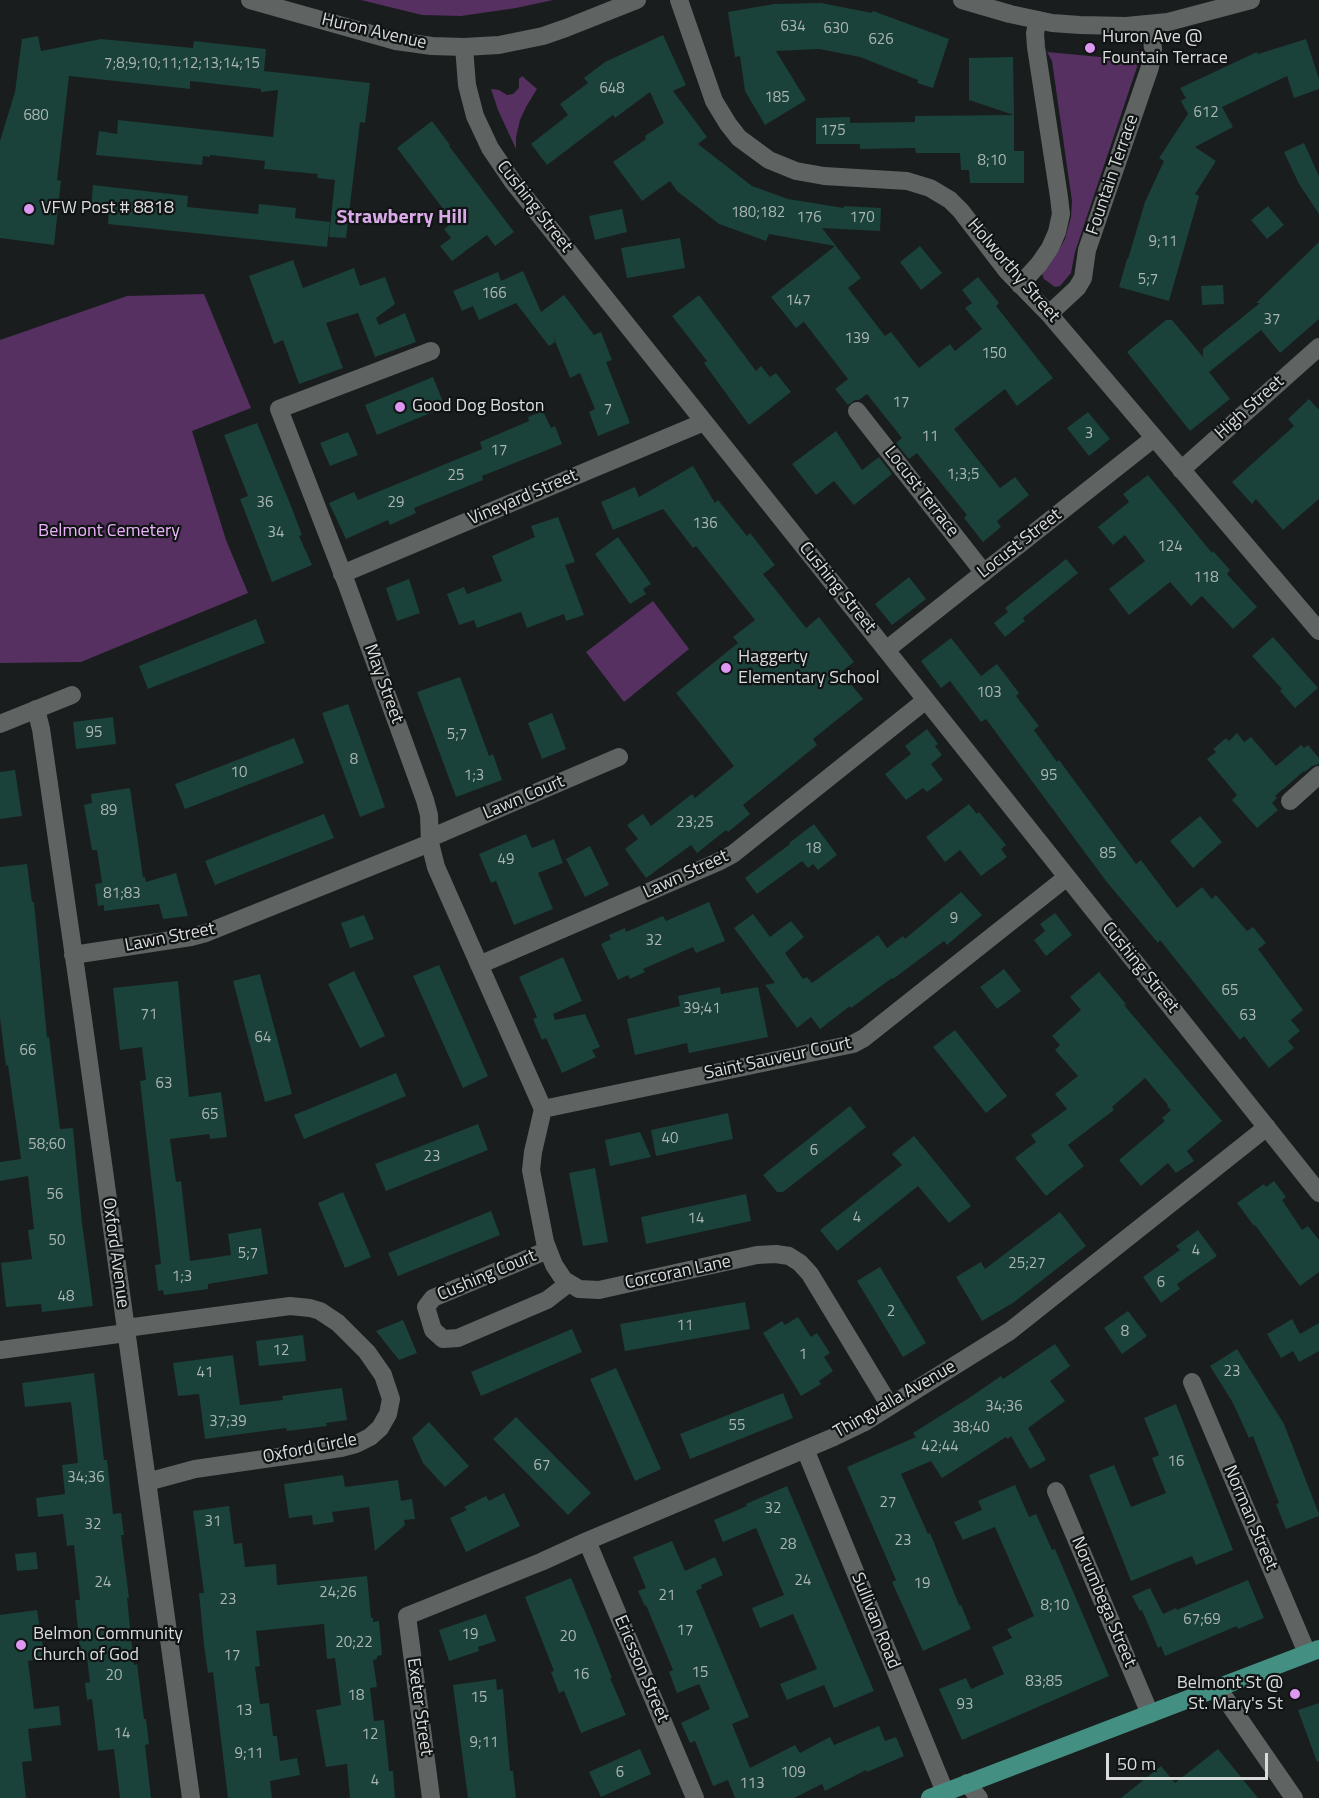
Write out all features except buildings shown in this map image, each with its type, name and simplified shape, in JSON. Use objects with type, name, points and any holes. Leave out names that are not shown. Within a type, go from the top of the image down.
[{"type":"main road","points":[[937,1795],[1313,1651]]},
{"type":"street","name":"Huron Avenue","points":[[250,0],[396,41],[432,46],[464,47],[514,42],[543,36],[637,0]]},
{"type":"street","name":"Holworthy Street","points":[[679,0],[714,100],[728,124],[746,144],[777,164],[804,173],[899,179],[923,185],[950,200],[1007,271],[1049,314],[1318,628]]},
{"type":"street","points":[[962,0],[1038,20],[1080,25],[1126,26],[1151,24],[1251,0]]},
{"type":"street","name":"Fountain Terrace","points":[[1020,285],[1050,248],[1061,214],[1036,46],[1035,33],[1038,20]]},
{"type":"street","name":"Fountain Terrace","points":[[1049,314],[1077,288],[1083,278],[1087,250],[1150,67],[1153,49],[1151,24]]},
{"type":"street","name":"Cushing Street","points":[[464,47],[468,94],[480,127],[496,159],[1319,1193]]},
{"type":"street","name":"High Street","points":[[1181,470],[1319,347]]},
{"type":"street","name":"May Street","points":[[431,351],[279,409],[425,800],[429,815],[430,841],[439,873],[543,1109]]},
{"type":"street","name":"Locust Terrace","points":[[857,411],[984,573]]},
{"type":"street","name":"Vineyard Street","points":[[342,574],[704,422]]},
{"type":"street","name":"Locust Street","points":[[886,650],[1154,438]]},
{"type":"street","points":[[0,723],[72,695]]},
{"type":"street","name":"Lawn Street","points":[[479,965],[733,854],[926,700]]},
{"type":"street","name":"Oxford Avenue","points":[[36,709],[74,954],[191,1798]]},
{"type":"street","name":"Lawn Court","points":[[430,841],[619,757]]},
{"type":"street","points":[[1290,801],[1319,776]]},
{"type":"street","name":"Lawn Street","points":[[74,954],[206,933],[430,841]]},
{"type":"street","name":"Saint Sauveur Court","points":[[543,1109],[853,1044],[864,1038],[1067,877]]},
{"type":"street","points":[[543,1109],[531,1170],[548,1250],[556,1270],[569,1283]]},
{"type":"street","name":"Thingvalla Avenue","points":[[407,1616],[542,1562],[849,1430],[1010,1331],[1267,1127]]},
{"type":"street","name":"Cushing Court","points":[[548,1250],[433,1298],[426,1307],[433,1330],[443,1339],[458,1338],[547,1300],[569,1283]]},
{"type":"street","name":"Corcoran Lane","points":[[569,1283],[585,1290],[599,1290],[757,1255],[789,1256],[800,1263],[810,1274],[890,1406]]},
{"type":"street","name":"Oxford Circle","points":[[0,1350],[290,1306],[310,1308],[329,1316],[367,1352],[383,1375],[391,1399],[388,1414],[380,1428],[370,1437],[356,1444],[195,1469],[147,1482]]},
{"type":"street","name":"Norman Street","points":[[1192,1382],[1313,1651]]},
{"type":"street","name":"Sullivan Road","points":[[805,1449],[937,1795]]},
{"type":"street","name":"Norumbega Street","points":[[1056,1491],[1150,1714]]},
{"type":"street","name":"Ericsson Street","points":[[587,1541],[695,1798]]},
{"type":"street","name":"Exeter Street","points":[[407,1616],[431,1798]]},
{"type":"street","points":[[1218,1688],[1294,1798]]},
{"type":"street","points":[[967,1783],[979,1798]]},
{"type":"green space","points":[[361,0],[553,0],[461,16],[422,15]]},
{"type":"green space","points":[[1136,51],[1141,52],[1139,61],[1075,252],[1071,273],[1060,286],[1055,287],[1044,279],[1042,274],[1065,239],[1071,217],[1072,201],[1052,61],[1047,52],[1111,58]]},
{"type":"green space","points":[[522,76],[537,89],[520,120],[516,149],[491,89],[499,90],[507,95],[513,94],[519,88],[519,79]]},
{"type":"green space","name":"Belmont Cemetery","points":[[204,294],[251,408],[192,431],[226,540],[248,593],[81,662],[0,663],[0,340],[127,296]]},
{"type":"green space","points":[[653,601],[689,649],[624,702],[586,652]]},
{"type":"place","name":"Huron Ave @ Fountain Terrace","points":[[1090,48]]},
{"type":"place","name":"VFW Post # 8818","points":[[29,209]]},
{"type":"place","name":"Good Dog Boston","points":[[400,407]]},
{"type":"place","name":"Haggerty Elementary School","points":[[726,668]]},
{"type":"place","name":"Belmon Community Church of God","points":[[21,1645]]},
{"type":"place","name":"Belmont St @ St. Mary's St","points":[[1295,1694]]},
{"type":"district","name":"Strawberry Hill","points":[[402,218]]}]
